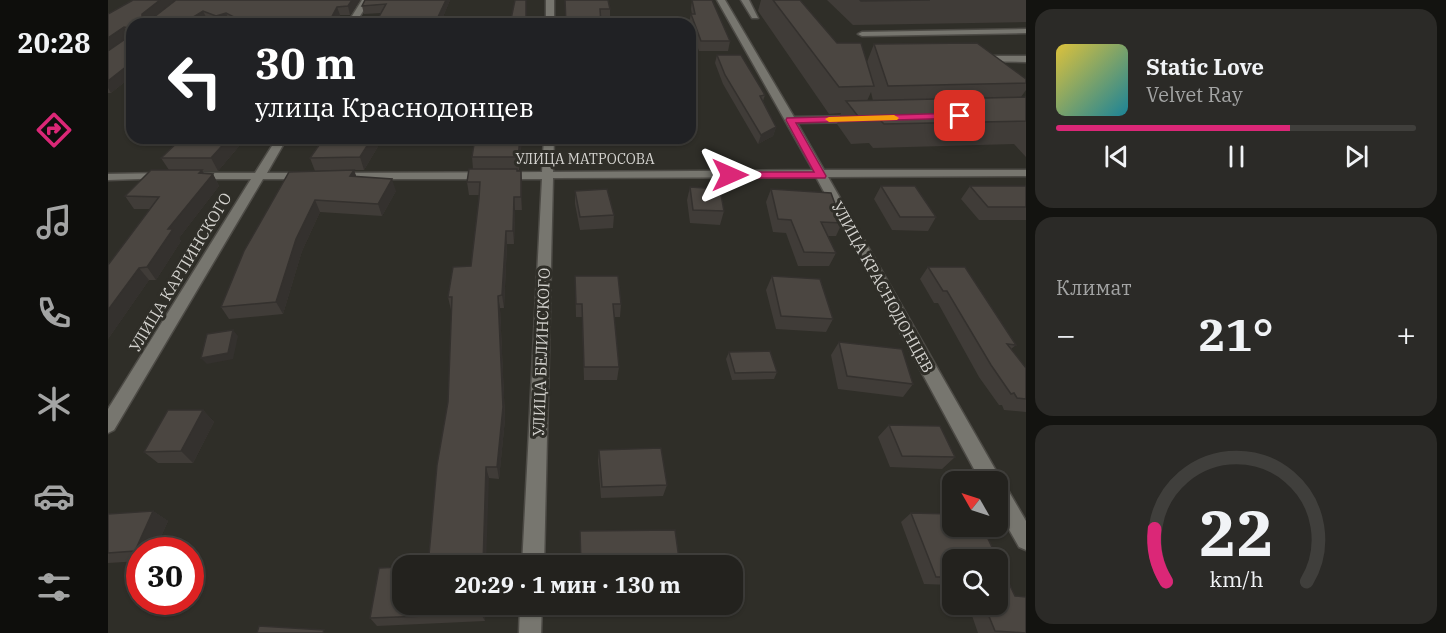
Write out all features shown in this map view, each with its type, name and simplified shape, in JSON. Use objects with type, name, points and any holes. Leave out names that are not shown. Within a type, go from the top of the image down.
[{"type":"street","points":[[355,18],[366,0]]},
{"type":"street","points":[[550,0],[550,18]]},
{"type":"street","name":"УЛИЦА КРАСНОДОНЦЕВ","points":[[720,0],[790,120],[986,471]]},
{"type":"street","points":[[745,0],[755,16]]},
{"type":"street","points":[[862,34],[1026,31]]},
{"type":"street","points":[[969,60],[1026,59]]},
{"type":"street","points":[[790,120],[871,119]]},
{"type":"street","name":"УЛИЦА КАРПИНСКОГО","points":[[108,425],[278,144]]},
{"type":"street","name":"УЛИЦА БЕЛИНСКОГО","points":[[533,555],[549,144]]},
{"type":"street","name":"УЛИЦА МАТРОСОВА","points":[[108,177],[548,174],[821,176],[1026,173]]},
{"type":"street","points":[[1008,509],[1026,540]]},
{"type":"street","points":[[530,633],[531,615]]},
{"type":"building","points":[[133,0],[160,0],[142,14],[142,17],[154,17],[176,0],[352,0],[348,6],[337,7],[331,18],[236,18],[226,13],[216,16],[203,11],[192,18],[126,18],[126,27],[108,38],[108,14]]},
{"type":"building","points":[[365,0],[446,0],[437,18],[378,18],[386,4],[362,6]]},
{"type":"building","points":[[515,0],[526,0],[526,18],[511,18]]},
{"type":"building","points":[[565,0],[608,0],[610,9],[600,9],[601,18],[566,18]]},
{"type":"building","points":[[692,0],[712,0],[730,41],[701,41],[696,28],[696,18],[692,18],[691,14],[695,14]]},
{"type":"building","points":[[773,0],[800,0],[837,43],[861,43],[874,86],[839,87]]},
{"type":"building","points":[[860,0],[930,0],[861,1]]},
{"type":"building","points":[[126,38],[126,67],[108,81],[108,51]]},
{"type":"building","points":[[977,43],[1026,79],[1026,83],[888,86],[874,44]]},
{"type":"building","points":[[717,55],[741,55],[765,95],[760,96],[776,127],[761,135],[725,75]]},
{"type":"building","points":[[1026,97],[1026,121],[884,124],[880,120],[861,120],[846,101]]},
{"type":"building","points":[[176,144],[224,144],[211,158],[161,158]]},
{"type":"building","points":[[320,144],[368,144],[360,157],[310,158]]},
{"type":"building","points":[[474,144],[519,144],[518,157],[472,157]]},
{"type":"building","points":[[469,169],[517,169],[521,171],[521,197],[514,197],[513,231],[506,231],[502,295],[498,296],[503,407],[497,467],[486,467],[483,555],[429,555],[437,465],[448,402],[452,297],[448,297],[453,267],[471,266],[479,198],[480,182],[467,182]]},
{"type":"building","points":[[151,170],[202,170],[199,173],[213,174],[168,229],[173,229],[147,267],[139,268],[108,310],[108,265],[159,197],[125,196]]},
{"type":"building","points":[[354,170],[350,176],[392,179],[378,204],[315,200],[296,239],[276,302],[221,307],[244,251],[289,172]]},
{"type":"building","points":[[881,186],[915,186],[936,217],[900,217]]},
{"type":"building","points":[[970,186],[1026,186],[1026,207],[988,207]]},
{"type":"building","points":[[690,187],[720,189],[724,211],[693,210]]},
{"type":"building","points":[[607,189],[614,215],[580,217],[575,191]]},
{"type":"building","points":[[771,189],[831,193],[842,223],[821,222],[836,253],[804,252],[791,220],[778,219]]},
{"type":"building","points":[[928,267],[965,267],[1016,345],[1007,344],[1026,368],[1026,399],[1017,398],[1014,393],[1011,394],[947,291],[943,291]]},
{"type":"building","points":[[575,276],[618,276],[621,304],[613,304],[619,367],[584,367],[582,304],[576,304]]},
{"type":"building","points":[[772,276],[820,279],[833,319],[781,316]]},
{"type":"building","points":[[233,330],[228,353],[201,358],[207,334]]},
{"type":"building","points":[[839,342],[902,349],[913,384],[847,376]]},
{"type":"building","points":[[770,351],[777,372],[735,373],[729,352]]},
{"type":"building","points":[[168,410],[203,410],[181,451],[144,452]]},
{"type":"building","points":[[889,425],[940,426],[955,457],[902,456]]},
{"type":"building","points":[[661,448],[667,485],[602,487],[599,450]]},
{"type":"building","points":[[153,511],[141,537],[126,537],[126,552],[108,553],[108,514]]},
{"type":"building","points":[[911,513],[942,514],[942,537],[987,537],[993,549],[942,549],[942,577],[936,577]]},
{"type":"building","points":[[675,530],[678,555],[581,555],[580,531]]},
{"type":"building","points":[[392,567],[392,615],[453,615],[370,618],[379,568]]},
{"type":"building","points":[[1008,581],[1015,596],[1026,597],[1026,633],[995,631],[988,615],[1008,615]]},
{"type":"building","points":[[259,626],[324,630],[323,633],[257,633]]},
{"type":"slow traffic","points":[[829,119],[894,118]]},
{"type":"route","points":[[730,175],[821,176],[790,120],[960,116]]}]
